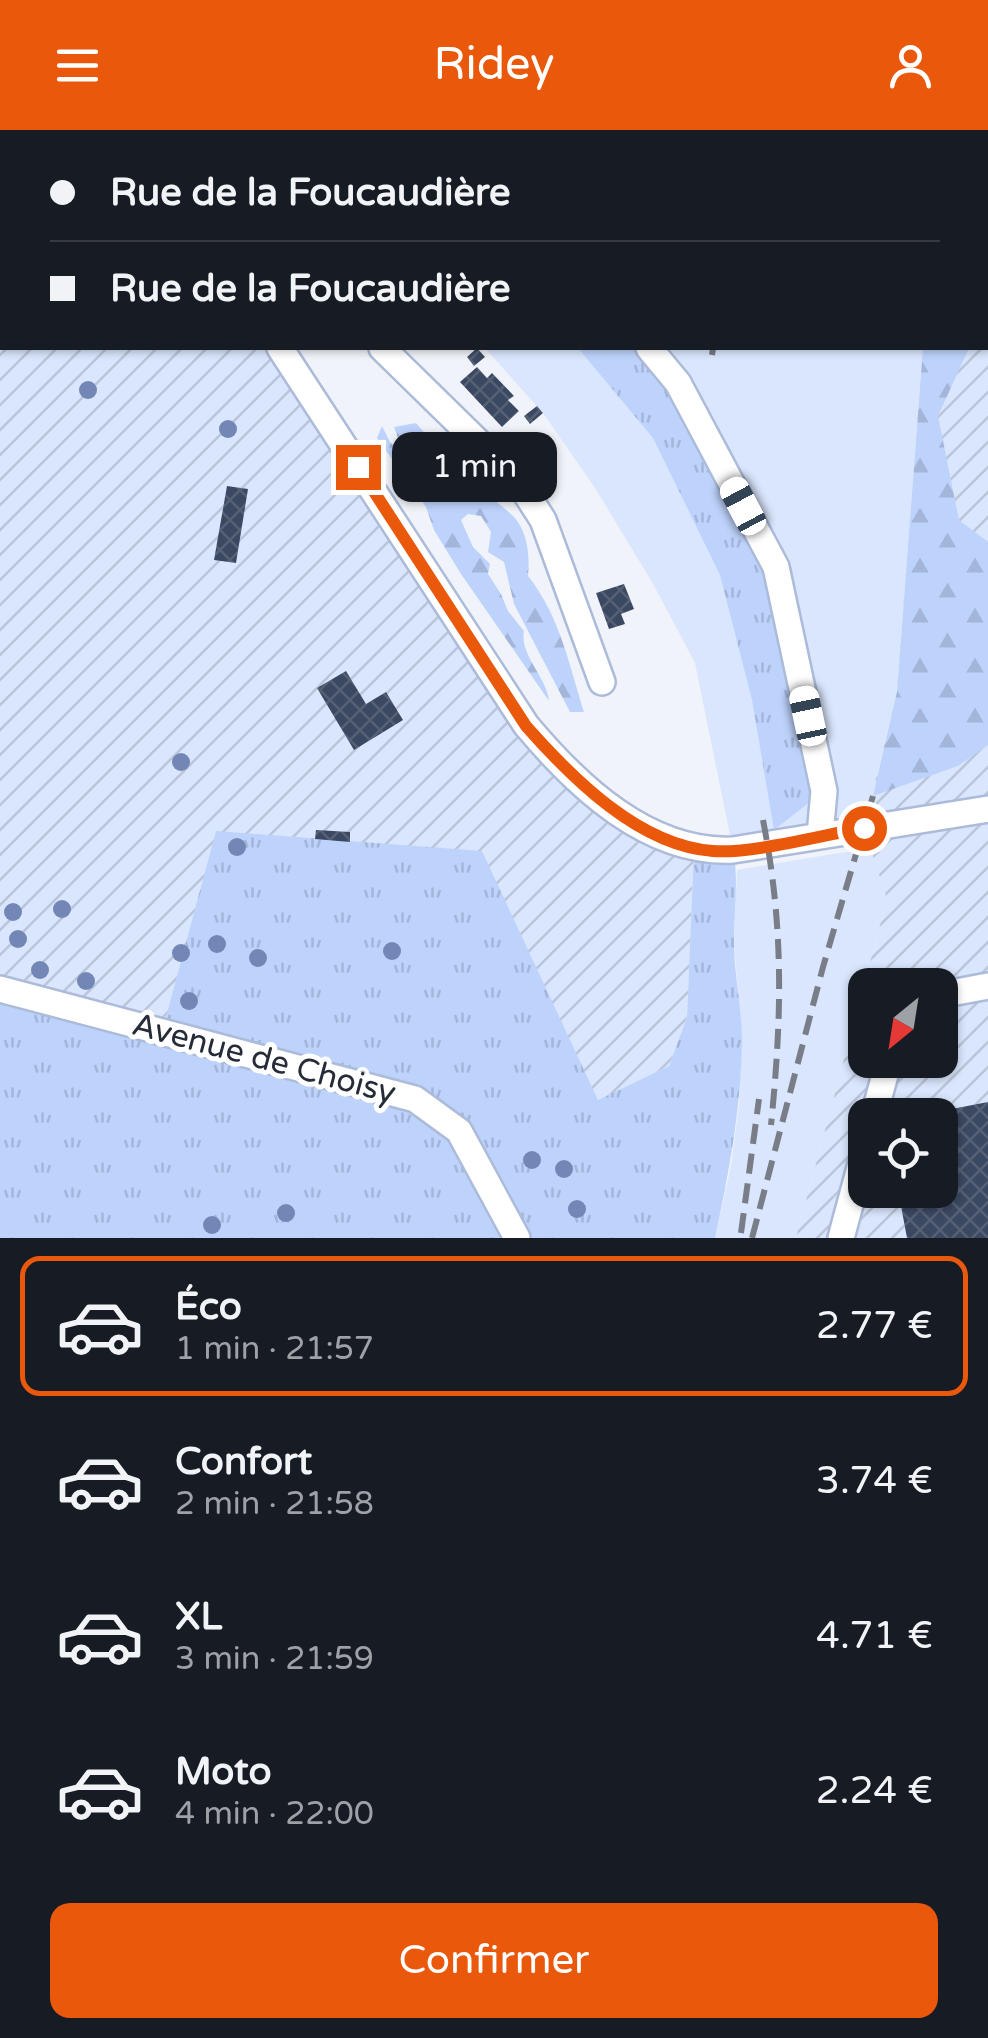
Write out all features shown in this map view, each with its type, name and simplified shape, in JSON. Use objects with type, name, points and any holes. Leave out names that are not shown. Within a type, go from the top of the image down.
[{"type":"street","points":[[281,350],[526,726],[579,784],[649,830],[710,851],[733,850],[988,809]]},
{"type":"street","points":[[384,350],[518,482],[543,520],[602,682]]},
{"type":"street","points":[[652,350],[678,384],[776,567],[824,791],[820,835]]},
{"type":"street","points":[[958,992],[988,986]]},
{"type":"street","name":"Avenue de Choisy","points":[[0,988],[415,1099],[458,1131],[517,1238]]},
{"type":"street","points":[[841,1238],[849,1208]]},
{"type":"shaded area","points":[[0,350],[281,350],[558,763],[694,847],[687,1017],[669,1066],[598,1101],[0,1238]]},
{"type":"shaded area","points":[[487,350],[923,350],[897,692],[864,828],[733,850],[695,663],[595,488],[543,413]]},
{"type":"shaded area","points":[[923,350],[988,350],[988,1238],[796,1238],[848,1044],[848,1078],[958,1078],[958,968],[868,968],[887,899],[864,828],[897,692]]},
{"type":"shaded area","points":[[906,842],[868,968],[848,968],[848,1044],[796,1238],[715,1238],[731,1166],[739,1104],[742,1037],[734,944],[737,870]]},
{"type":"green space","points":[[580,350],[650,350],[776,567],[824,791],[774,830],[752,700],[720,575],[653,438]]},
{"type":"green space","points":[[923,350],[968,350],[938,416],[959,520],[988,542],[988,745],[958,766],[873,796],[897,692]]},
{"type":"green space","points":[[416,423],[464,478],[487,484],[495,499],[522,528],[528,576],[556,624],[584,712],[570,712],[514,604],[504,562],[488,552],[491,532],[481,516],[468,514],[461,520],[473,547],[490,564],[488,574],[508,611],[524,631],[526,649],[549,701],[461,574],[434,530],[426,507],[377,438],[382,426],[390,442],[405,457],[394,427]]},
{"type":"green space","points":[[216,831],[482,851],[598,1100],[669,1066],[687,1017],[694,847],[733,850],[741,1066],[733,1140],[715,1238],[0,1238],[0,988],[162,1032]]},
{"type":"building","points":[[479,350],[485,357],[474,366],[467,357]]},
{"type":"building","points":[[477,367],[487,378],[492,373],[514,396],[508,400],[519,411],[502,427],[460,382]]},
{"type":"building","points":[[537,406],[543,413],[530,424],[524,416]]},
{"type":"building","points":[[227,486],[248,489],[236,563],[214,560]]},
{"type":"building","points":[[624,584],[634,609],[621,614],[625,624],[609,629],[596,593]]},
{"type":"building","points":[[346,671],[366,704],[386,692],[403,720],[354,750],[317,688]]},
{"type":"building","points":[[316,830],[350,832],[350,842],[315,839]]},
{"type":"building","points":[[988,1102],[988,1238],[907,1238],[901,1208],[958,1208],[958,1108]]},
{"type":"railway","points":[[712,355],[713,350]]},
{"type":"railway","points":[[752,1238],[823,967],[873,796]]},
{"type":"railway","points":[[763,820],[775,897],[779,972],[771,1125]]},
{"type":"railway","points":[[741,1233],[759,1099]]},
{"type":"route","points":[[358,467],[526,726],[579,784],[601,800],[668,839],[710,851],[864,828]]}]
